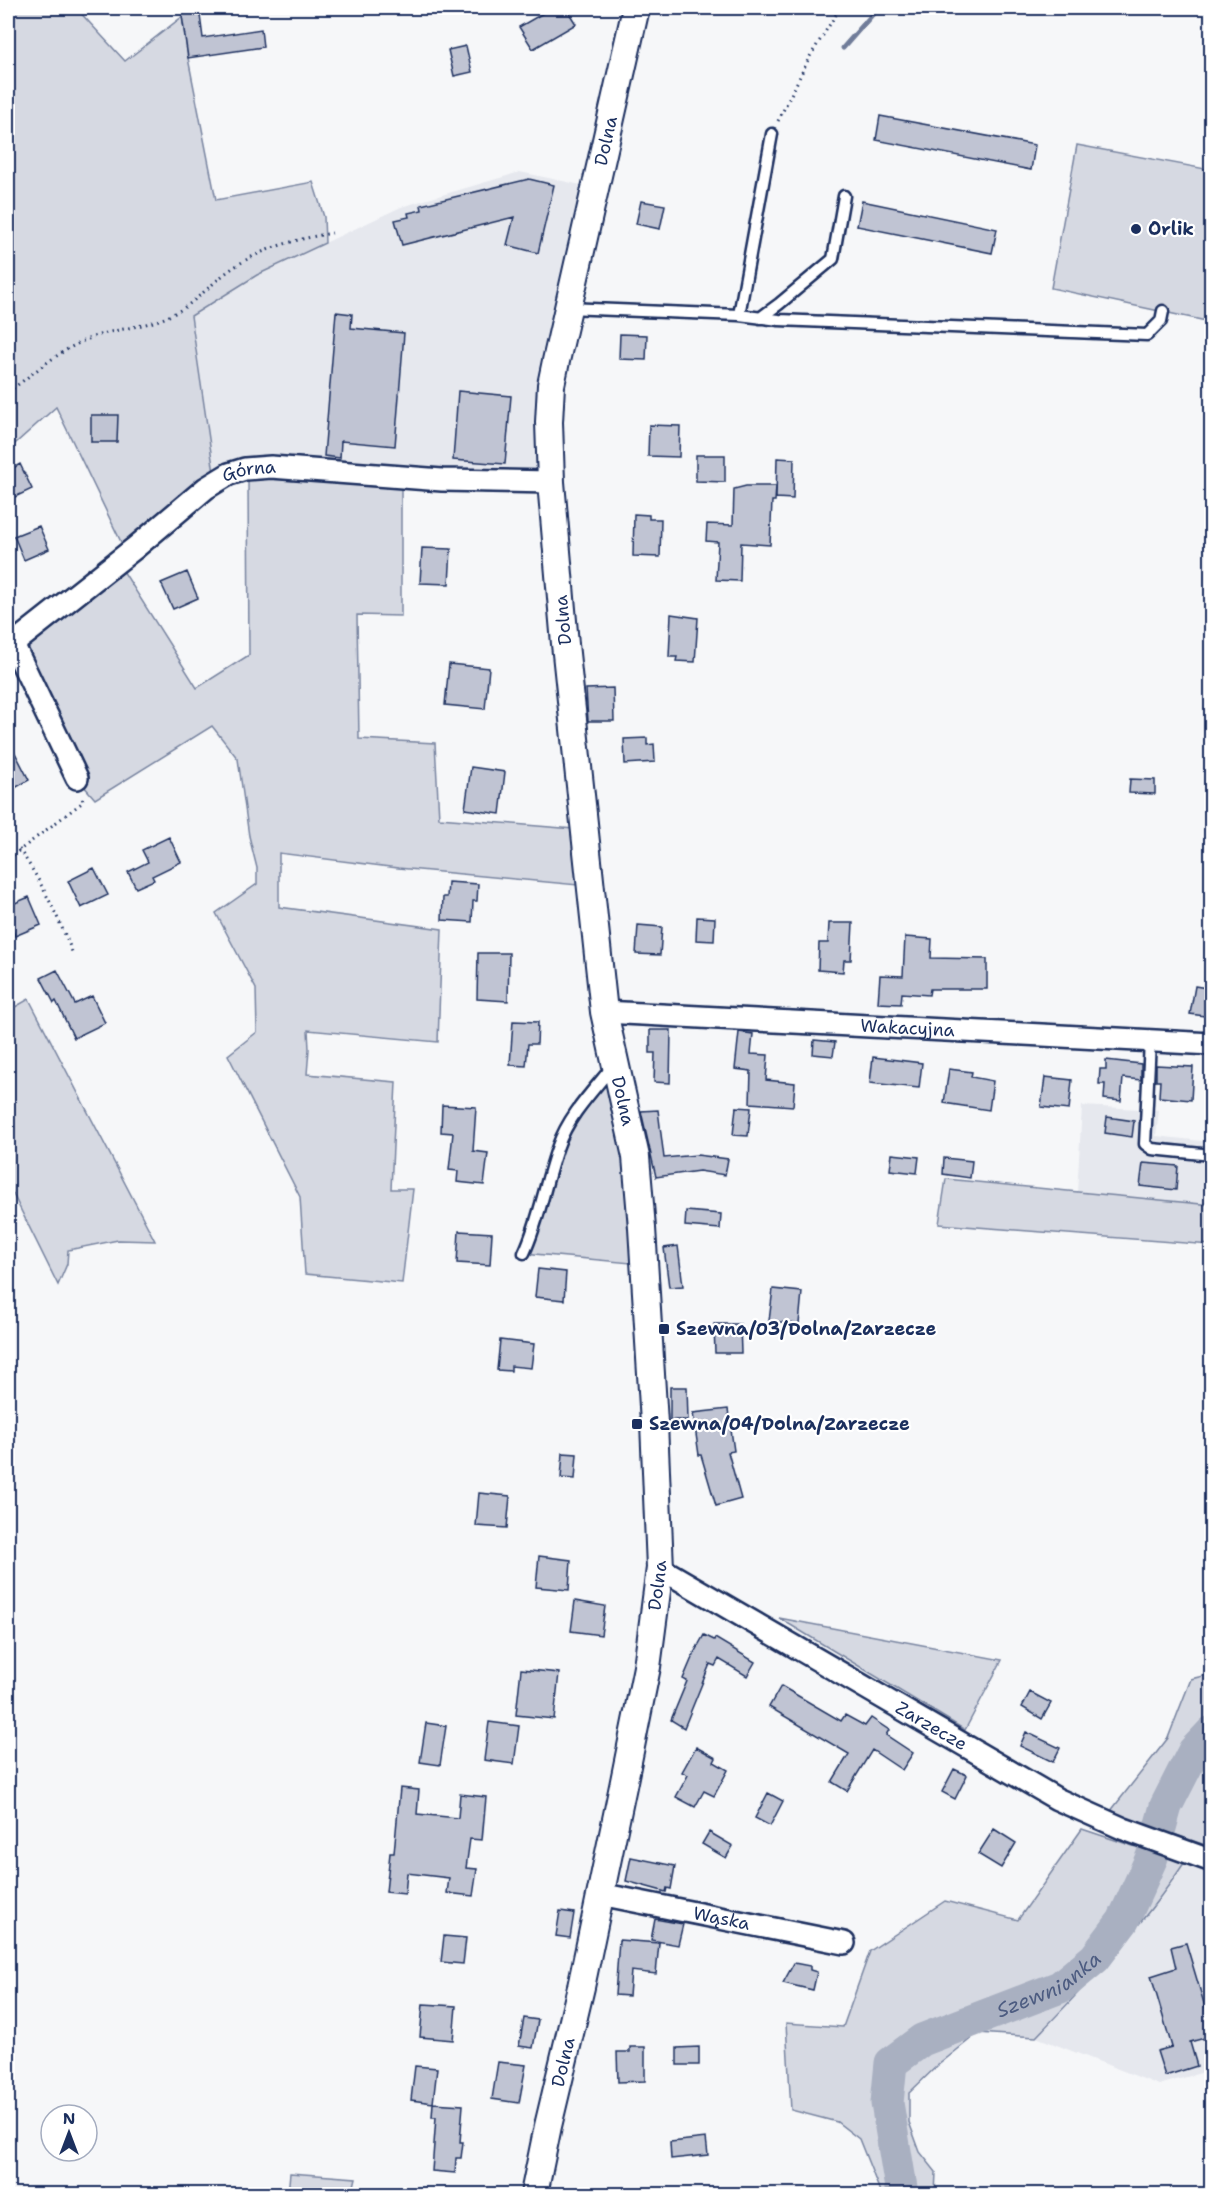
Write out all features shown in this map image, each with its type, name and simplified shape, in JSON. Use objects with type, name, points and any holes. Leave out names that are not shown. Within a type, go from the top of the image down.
[{"type":"street","name":"Dolna","points":[[534,2194],[647,1667],[660,1568],[660,1528],[636,1157],[604,1012],[576,762],[551,482],[549,422],[551,386],[567,308],[636,8]]},
{"type":"street","name":"Górna","points":[[10,646],[206,489],[229,474],[245,469],[271,467],[441,480],[551,482]]},
{"type":"street","points":[[10,646],[76,778]]},
{"type":"street","name":"Wakacyjna","points":[[604,1012],[1212,1044]]},
{"type":"street","name":"Zarzecze","points":[[660,1568],[1057,1799],[1124,1829],[1212,1861]]},
{"type":"street","name":"Wąska","points":[[600,1894],[844,1943]]},
{"type":"lane","points":[[739,315],[772,134]]},
{"type":"lane","points":[[760,318],[833,259],[844,196]]},
{"type":"lane","points":[[567,308],[739,315],[779,320],[1147,335],[1161,321],[1163,311]]},
{"type":"lane","points":[[1150,1041],[1145,1144],[1152,1149],[1212,1155]]},
{"type":"lane","points":[[524,1254],[534,1233],[558,1146],[570,1119],[615,1063]]},
{"type":"path","points":[[772,134],[809,58],[840,8]]},
{"type":"path","points":[[8,392],[68,349],[86,339],[171,316],[224,275],[263,251],[294,240],[332,232]]},
{"type":"path","points":[[8,859],[83,802],[82,788],[76,778]]},
{"type":"path","points":[[20,849],[52,905],[73,954]]},
{"type":"shaded area","points":[[8,8],[76,8],[125,61],[182,17],[216,200],[313,182],[324,217],[325,243],[257,275],[191,316],[214,473],[123,546],[56,407],[8,450]]},
{"type":"shaded area","name":"Orlik","points":[[1077,145],[1211,170],[1211,322],[1051,288]]},
{"type":"shaded area","points":[[520,172],[586,186],[541,475],[214,473],[191,316],[257,275],[401,207]]},
{"type":"shaded area","points":[[280,474],[401,483],[401,616],[357,615],[359,739],[435,743],[439,818],[574,829],[578,885],[398,868],[279,853],[279,907],[442,929],[438,1042],[308,1030],[307,1074],[396,1082],[391,1189],[413,1189],[402,1283],[305,1274],[300,1197],[228,1055],[257,1032],[256,989],[216,913],[257,884],[257,868],[249,836],[238,759],[212,726],[95,799],[77,778],[17,652],[122,569],[197,688],[249,655],[248,477]]},
{"type":"shaded area","points":[[29,999],[155,1241],[118,1240],[68,1250],[67,1264],[58,1285],[8,1184],[8,1011]]},
{"type":"shaded area","points":[[607,1074],[629,1176],[631,1263],[524,1253],[558,1146]]},
{"type":"shaded area","points":[[1082,1106],[1159,1110],[1156,1136],[1211,1142],[1211,1205],[1077,1193]]},
{"type":"shaded area","points":[[946,1179],[1211,1205],[1211,1245],[939,1224]]},
{"type":"shaded area","points":[[779,1618],[1002,1660],[965,1730]]},
{"type":"shaded area","points":[[1211,1674],[1211,1847],[1110,1812],[1168,1738],[1191,1679]]},
{"type":"shaded area","points":[[1082,1829],[1184,1863],[1133,1932],[1036,2037],[978,2033],[937,2066],[909,2093],[909,2122],[920,2152],[936,2172],[935,2194],[881,2194],[859,2139],[837,2122],[791,2110],[786,2023],[843,2027],[870,1951],[945,1901],[1018,1920]]},
{"type":"shaded area","points":[[1184,1863],[1211,1872],[1211,2070],[1159,2085],[1036,2037],[1115,1954],[1164,1894]]},
{"type":"shaded area","points":[[290,2173],[356,2178],[352,2194],[288,2194]]},
{"type":"building","points":[[181,8],[199,8],[203,38],[261,29],[263,47],[188,58]]},
{"type":"building","points":[[552,8],[566,8],[576,24],[533,49],[519,27]]},
{"type":"building","points":[[466,46],[472,72],[454,76],[448,50]]},
{"type":"building","points":[[880,116],[1035,145],[1031,170],[876,140]]},
{"type":"building","points":[[529,179],[554,185],[538,253],[507,245],[514,217],[402,245],[395,220],[409,217],[408,213],[422,210],[421,205]]},
{"type":"building","points":[[641,201],[665,205],[660,229],[636,224]]},
{"type":"building","points":[[862,201],[997,229],[992,253],[857,226]]},
{"type":"building","points":[[336,312],[352,314],[351,328],[404,333],[395,446],[341,441],[340,458],[324,456]]},
{"type":"building","points":[[620,334],[647,335],[646,360],[619,359]]},
{"type":"building","points":[[458,391],[511,396],[505,464],[453,460]]},
{"type":"building","points":[[91,415],[118,415],[117,442],[91,442]]},
{"type":"building","points":[[649,425],[680,426],[679,457],[648,456]]},
{"type":"building","points":[[696,455],[725,455],[725,482],[696,481]]},
{"type":"building","points":[[777,458],[794,459],[793,499],[776,498]]},
{"type":"building","points":[[20,464],[32,489],[15,497],[8,482],[8,471]]},
{"type":"building","points":[[746,486],[776,486],[775,501],[772,501],[770,545],[741,543],[740,581],[716,580],[718,542],[706,541],[707,524],[733,525],[734,489]]},
{"type":"building","points":[[634,514],[649,515],[649,519],[661,519],[660,557],[633,556]]},
{"type":"building","points":[[39,526],[49,549],[24,560],[14,536]]},
{"type":"building","points":[[422,548],[451,549],[449,584],[420,583]]},
{"type":"building","points":[[187,572],[198,598],[173,609],[161,583]]},
{"type":"building","points":[[671,614],[698,618],[695,662],[676,661],[677,657],[669,657]]},
{"type":"building","points":[[449,664],[489,668],[485,709],[445,705]]},
{"type":"building","points":[[613,688],[614,721],[588,721],[586,689]]},
{"type":"building","points":[[647,738],[647,745],[654,744],[655,762],[625,764],[624,739]]},
{"type":"building","points":[[8,739],[29,780],[8,792]]},
{"type":"building","points":[[471,767],[505,772],[500,814],[465,809]]},
{"type":"building","points":[[1130,779],[1155,780],[1155,794],[1129,793]]},
{"type":"building","points":[[169,837],[181,862],[152,876],[154,880],[136,888],[128,872],[148,862],[142,850]]},
{"type":"building","points":[[94,868],[108,895],[81,908],[68,881]]},
{"type":"building","points":[[448,882],[478,884],[477,901],[473,901],[472,922],[442,920],[443,897],[447,897]]},
{"type":"building","points":[[29,897],[41,925],[15,936],[8,917],[8,906]]},
{"type":"building","points":[[697,917],[715,918],[714,941],[696,940]]},
{"type":"building","points":[[829,923],[853,923],[851,960],[844,960],[843,972],[818,970],[819,943],[828,943]]},
{"type":"building","points":[[638,925],[662,927],[660,955],[636,954]]},
{"type":"building","points":[[905,937],[932,939],[931,958],[987,959],[987,989],[930,989],[929,995],[902,993],[901,1004],[878,1003],[880,975],[903,976]]},
{"type":"building","points":[[478,953],[509,953],[508,1001],[477,999]]},
{"type":"building","points":[[57,970],[75,1004],[92,996],[105,1023],[74,1038],[56,1001],[54,1003],[41,978]]},
{"type":"building","points":[[1195,986],[1212,989],[1212,1017],[1190,1014]]},
{"type":"building","points":[[513,1021],[538,1022],[537,1044],[528,1044],[526,1066],[510,1065]]},
{"type":"building","points":[[650,1030],[671,1030],[670,1083],[654,1082],[655,1053],[650,1053]]},
{"type":"building","points":[[739,1032],[753,1034],[751,1054],[768,1055],[766,1080],[795,1083],[793,1106],[750,1103],[751,1071],[735,1069]]},
{"type":"building","points":[[814,1040],[835,1042],[833,1056],[813,1054]]},
{"type":"building","points":[[873,1057],[922,1063],[919,1088],[870,1083]]},
{"type":"building","points":[[1106,1060],[1141,1064],[1141,1080],[1123,1078],[1121,1101],[1104,1099],[1105,1084],[1099,1084],[1100,1069],[1106,1069]]},
{"type":"building","points":[[1156,1065],[1193,1067],[1191,1100],[1159,1097],[1160,1081],[1156,1081]]},
{"type":"building","points":[[949,1069],[972,1072],[971,1077],[993,1081],[989,1110],[944,1103]]},
{"type":"building","points":[[1045,1077],[1072,1080],[1069,1110],[1041,1107]]},
{"type":"building","points":[[442,1105],[476,1107],[473,1151],[488,1153],[484,1185],[457,1182],[458,1171],[449,1170],[453,1133],[441,1132]]},
{"type":"building","points":[[736,1107],[751,1108],[748,1136],[733,1135]]},
{"type":"building","points":[[658,1110],[664,1158],[697,1155],[728,1159],[725,1175],[699,1171],[656,1177],[641,1111]]},
{"type":"building","points":[[1107,1117],[1134,1121],[1132,1137],[1105,1133]]},
{"type":"building","points":[[892,1154],[919,1157],[917,1173],[890,1170]]},
{"type":"building","points":[[944,1158],[972,1161],[970,1178],[943,1174]]},
{"type":"building","points":[[1143,1163],[1178,1166],[1176,1190],[1140,1186]]},
{"type":"building","points":[[686,1211],[721,1214],[720,1229],[685,1226]]},
{"type":"building","points":[[459,1231],[492,1233],[490,1265],[457,1263]]},
{"type":"building","points":[[678,1246],[683,1286],[669,1287],[664,1248]]},
{"type":"building","points":[[538,1269],[566,1272],[564,1300],[535,1297]]},
{"type":"building","points":[[773,1289],[802,1292],[799,1324],[769,1321]]},
{"type":"building","points":[[714,1324],[740,1324],[741,1353],[715,1353]]},
{"type":"building","points":[[500,1340],[534,1344],[531,1368],[511,1366],[511,1371],[497,1370]]},
{"type":"building","points":[[670,1387],[687,1387],[688,1420],[670,1420]]},
{"type":"building","points":[[728,1409],[734,1451],[728,1452],[741,1499],[716,1506],[701,1455],[699,1455],[693,1413]]},
{"type":"building","points":[[563,1453],[577,1454],[575,1479],[561,1478]]},
{"type":"building","points":[[479,1493],[510,1496],[507,1528],[476,1526]]},
{"type":"building","points":[[539,1556],[571,1560],[569,1590],[536,1587]]},
{"type":"building","points":[[575,1601],[605,1606],[601,1635],[571,1631]]},
{"type":"building","points":[[704,1635],[714,1640],[715,1638],[755,1662],[747,1676],[719,1659],[715,1666],[710,1664],[684,1728],[671,1720],[687,1681],[683,1679]]},
{"type":"building","points":[[521,1669],[559,1673],[554,1719],[516,1715]]},
{"type":"building","points":[[781,1686],[841,1721],[845,1715],[865,1726],[871,1718],[889,1730],[886,1735],[913,1753],[902,1770],[872,1750],[847,1791],[832,1782],[849,1754],[769,1707]]},
{"type":"building","points":[[1030,1692],[1051,1703],[1042,1719],[1022,1707]]},
{"type":"building","points":[[489,1722],[519,1726],[514,1764],[484,1760]]},
{"type":"building","points":[[426,1723],[446,1726],[440,1765],[420,1762]]},
{"type":"building","points":[[1026,1732],[1060,1748],[1053,1762],[1020,1746]]},
{"type":"building","points":[[696,1747],[716,1758],[714,1762],[728,1770],[714,1796],[704,1791],[695,1807],[676,1797],[688,1775],[682,1772]]},
{"type":"building","points":[[954,1769],[967,1775],[955,1799],[942,1792]]},
{"type":"building","points":[[400,1788],[419,1790],[417,1814],[458,1818],[460,1794],[486,1797],[482,1840],[470,1839],[466,1868],[477,1869],[473,1896],[447,1893],[449,1878],[407,1873],[405,1894],[386,1892],[390,1853],[394,1853]]},
{"type":"building","points":[[768,1793],[783,1801],[770,1826],[755,1818]]},
{"type":"building","points":[[994,1829],[1016,1843],[1001,1868],[978,1854]]},
{"type":"building","points":[[709,1832],[733,1846],[726,1858],[702,1844]]},
{"type":"building","points":[[631,1857],[675,1866],[671,1889],[667,1888],[666,1892],[626,1881]]},
{"type":"building","points":[[560,1911],[574,1913],[570,1938],[556,1936]]},
{"type":"building","points":[[655,1919],[683,1924],[678,1945],[651,1940]]},
{"type":"building","points":[[444,1936],[466,1938],[463,1964],[441,1962]]},
{"type":"building","points":[[619,1940],[659,1943],[656,1974],[631,1971],[629,1996],[615,1995]]},
{"type":"building","points":[[1186,1943],[1212,2036],[1190,2042],[1197,2066],[1165,2076],[1157,2051],[1172,2047],[1151,1976],[1176,1968],[1171,1947]]},
{"type":"building","points":[[794,1963],[810,1966],[810,1970],[817,1972],[813,1990],[783,1983]]},
{"type":"building","points":[[423,2004],[456,2006],[453,2040],[420,2037]]},
{"type":"building","points":[[524,2018],[538,2020],[533,2048],[519,2046]]},
{"type":"building","points":[[630,2047],[645,2047],[645,2081],[618,2082],[617,2052],[630,2052]]},
{"type":"building","points":[[699,2047],[699,2065],[677,2065],[677,2048]]},
{"type":"building","points":[[498,2062],[526,2065],[519,2103],[492,2099]]},
{"type":"building","points":[[415,2066],[437,2068],[433,2103],[411,2100]]},
{"type":"building","points":[[433,2103],[463,2105],[460,2142],[463,2142],[461,2158],[456,2158],[455,2173],[432,2171],[436,2117],[432,2117]]},
{"type":"building","points":[[706,2138],[708,2155],[671,2159],[670,2142]]},
{"type":"waterway","points":[[843,48],[878,8]]},
{"type":"waterway","name":"Szewnianka","points":[[902,2194],[887,2103],[891,2063],[922,2040],[1060,1987],[1095,1958],[1123,1921],[1152,1857],[1166,1806],[1194,1751],[1212,1732]]},
{"type":"place","name":"Orlik","points":[[1136,229]]},
{"type":"place","name":"Szewna/03/Dolna/Zarzecze","points":[[664,1329]]},
{"type":"place","name":"Szewna/04/Dolna/Zarzecze","points":[[637,1424]]}]
